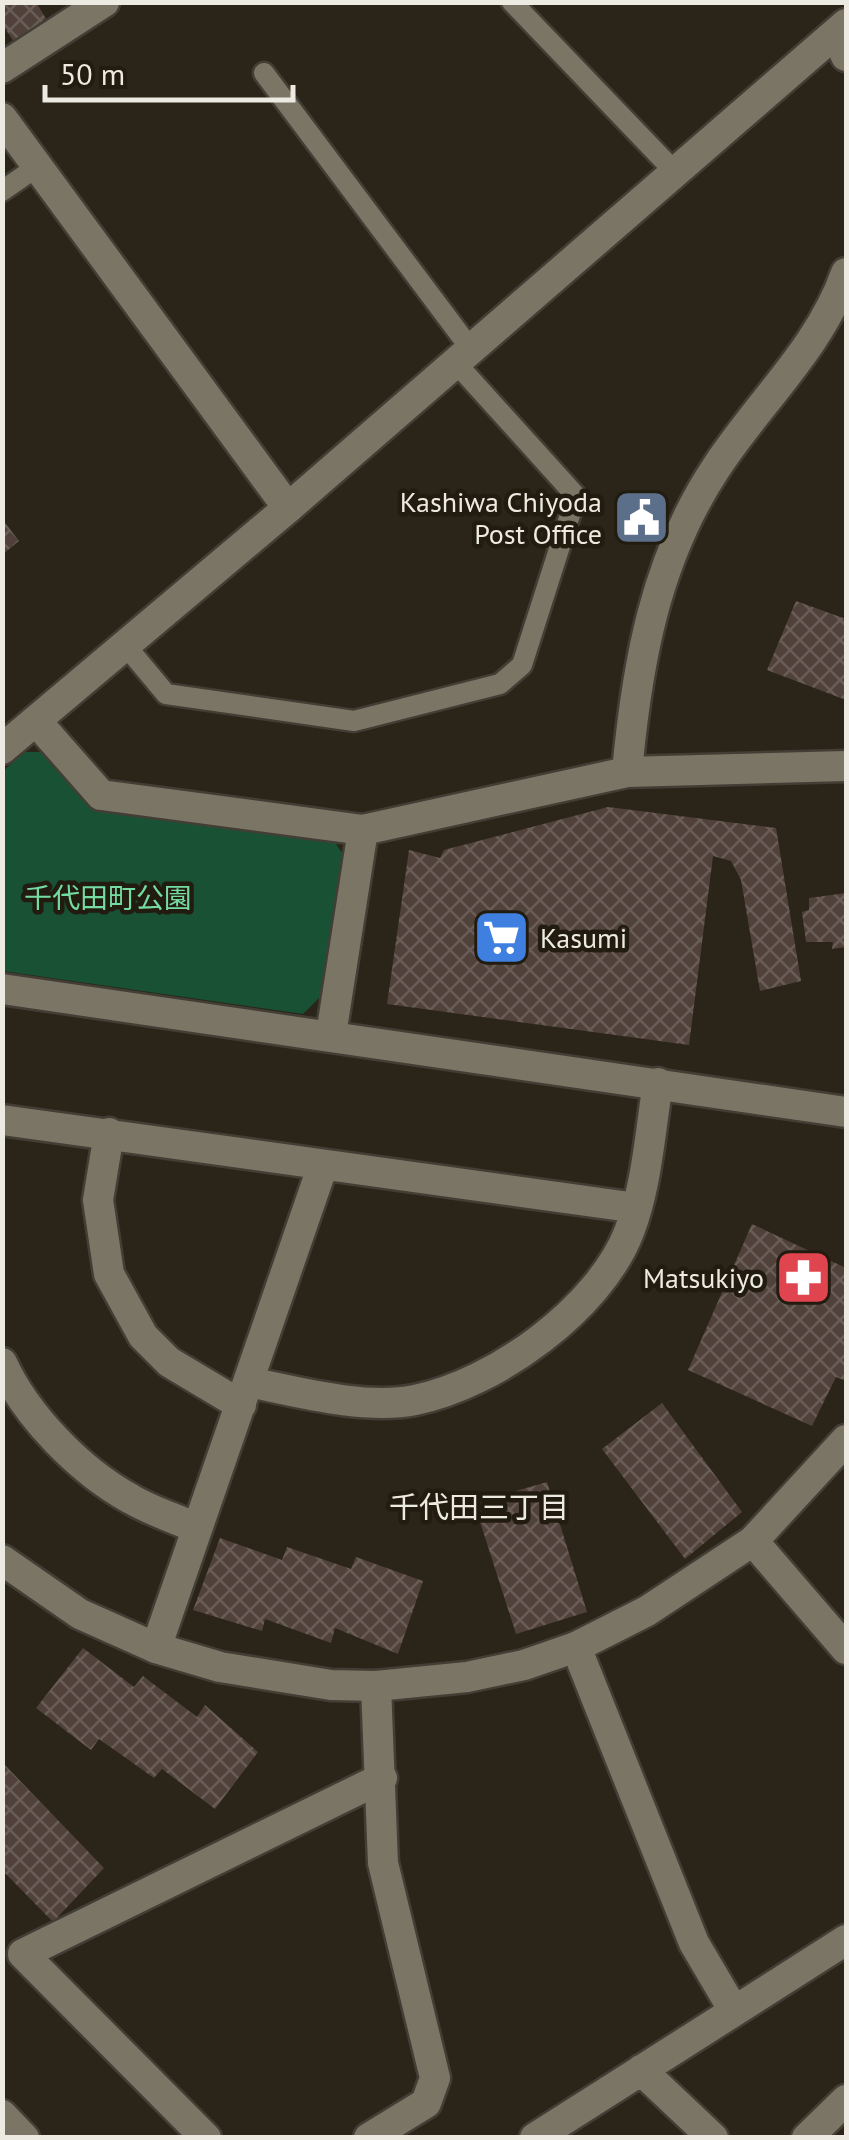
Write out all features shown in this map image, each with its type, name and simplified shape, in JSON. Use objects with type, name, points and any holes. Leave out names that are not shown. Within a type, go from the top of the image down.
[{"type":"street","points":[[2,68],[104,2]]},
{"type":"street","points":[[2,750],[675,172],[844,32]]},
{"type":"street","points":[[2,118],[288,508]]},
{"type":"street","points":[[627,772],[644,644],[654,599],[679,536],[716,467],[816,334],[846,273]]},
{"type":"street","points":[[36,721],[101,796],[363,830],[627,772],[846,766]]},
{"type":"street","points":[[331,1035],[363,830]]},
{"type":"street","points":[[2,989],[846,1112]]},
{"type":"street","points":[[109,1133],[98,1200],[108,1274],[143,1336],[169,1362],[245,1393],[414,1400],[466,1382],[554,1332],[610,1265],[628,1236],[637,1208],[658,1083]]},
{"type":"street","points":[[2,1120],[637,1208]]},
{"type":"street","points":[[156,1648],[322,1164]]},
{"type":"street","points":[[2,1362],[38,1418],[80,1462],[130,1499],[196,1528]]},
{"type":"street","points":[[2,1560],[80,1614],[156,1648],[220,1667],[285,1680],[376,1686],[505,1669],[576,1647],[646,1610],[753,1541],[846,1440]]},
{"type":"street","points":[[753,1541],[846,1649]]},
{"type":"street","points":[[576,1647],[694,1943],[734,2011]]},
{"type":"street","points":[[369,2138],[426,2103],[435,2078],[383,1863],[376,1686]]},
{"type":"street","points":[[206,2138],[13,1954],[382,1778]]},
{"type":"street","points":[[536,2138],[846,1940]]},
{"type":"street","points":[[641,2070],[713,2138]]},
{"type":"street","points":[[808,2138],[846,2100]]},
{"type":"street","points":[[2,2115],[24,2137]]},
{"type":"lane","points":[[512,2],[675,172]]},
{"type":"lane","points":[[838,2],[844,32]]},
{"type":"lane","points":[[126,646],[166,694],[354,720],[500,684],[522,665],[576,496],[463,355],[264,73]]},
{"type":"lane","points":[[2,191],[38,166]]},
{"type":"green space","name":"千代田町公園","points":[[25,752],[42,752],[89,806],[334,841],[343,854],[320,997],[303,1014],[3,971],[3,771]]},
{"type":"building","points":[[2,2],[36,2],[48,22],[14,42],[2,24]]},
{"type":"building","points":[[3,520],[19,541],[3,554]]},
{"type":"building","points":[[796,601],[846,619],[846,700],[767,670]]},
{"type":"building","points":[[608,807],[776,828],[801,981],[760,991],[741,880],[731,861],[713,856],[689,1045],[387,1004],[409,850],[440,858],[444,850]]},
{"type":"building","points":[[846,893],[846,947],[832,949],[833,942],[806,942],[802,912],[809,910],[809,898]]},
{"type":"building","points":[[752,1224],[846,1268],[846,1381],[836,1377],[812,1426],[688,1370]]},
{"type":"building","points":[[662,1403],[742,1512],[685,1559],[602,1449]]},
{"type":"building","points":[[547,1482],[587,1612],[516,1634],[474,1503]]},
{"type":"building","points":[[220,1538],[282,1560],[287,1547],[351,1569],[356,1557],[423,1581],[398,1654],[335,1628],[331,1643],[265,1619],[262,1631],[193,1610]]},
{"type":"building","points":[[83,1648],[134,1687],[143,1676],[197,1717],[205,1705],[258,1752],[215,1809],[162,1769],[154,1778],[99,1739],[91,1750],[36,1708]]},
{"type":"building","points":[[2,1762],[104,1868],[53,1922],[2,1870]]},
{"type":"place","name":"Kashiwa Chiyoda Post Office","points":[[641,517]]},
{"type":"place","name":"Kasumi","points":[[501,937]]},
{"type":"place","name":"Matsukiyo","points":[[803,1277]]},
{"type":"district","name":"千代田三丁目","points":[[479,1506]]}]
